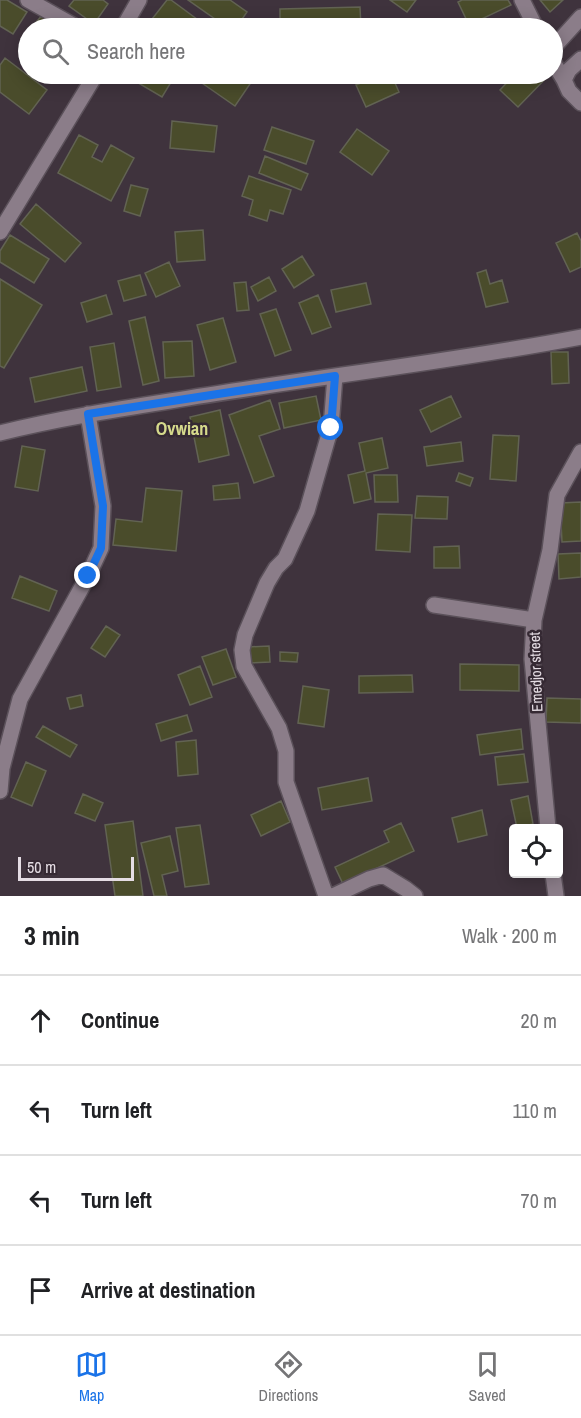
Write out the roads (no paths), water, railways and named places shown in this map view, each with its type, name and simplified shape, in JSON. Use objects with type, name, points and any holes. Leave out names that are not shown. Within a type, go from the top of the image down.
[{"type":"street","points":[[28,0],[60,18]]},
{"type":"street","points":[[129,18],[139,0]]},
{"type":"street","points":[[522,0],[531,18]]},
{"type":"street","points":[[563,37],[581,17]]},
{"type":"street","points":[[581,59],[569,70],[564,80],[569,90],[581,103]]},
{"type":"street","points":[[0,232],[90,84]]},
{"type":"street","points":[[0,433],[88,414],[452,359],[581,337]]},
{"type":"street","points":[[326,896],[286,782],[286,751],[279,728],[244,666],[242,650],[245,635],[267,583],[285,559],[307,511],[331,428],[335,376]]},
{"type":"street","points":[[0,791],[2,768],[20,699],[101,548],[103,506],[88,414]]},
{"type":"street","name":"Emedjor street","points":[[548,824],[532,659],[534,620],[550,550],[556,495],[581,452]]},
{"type":"street","points":[[434,605],[534,620]]},
{"type":"street","points":[[333,896],[369,879],[383,876],[415,896]]},
{"type":"street","points":[[554,878],[556,896]]},
{"type":"district","name":"Ovwian","points":[[182,429]]}]
